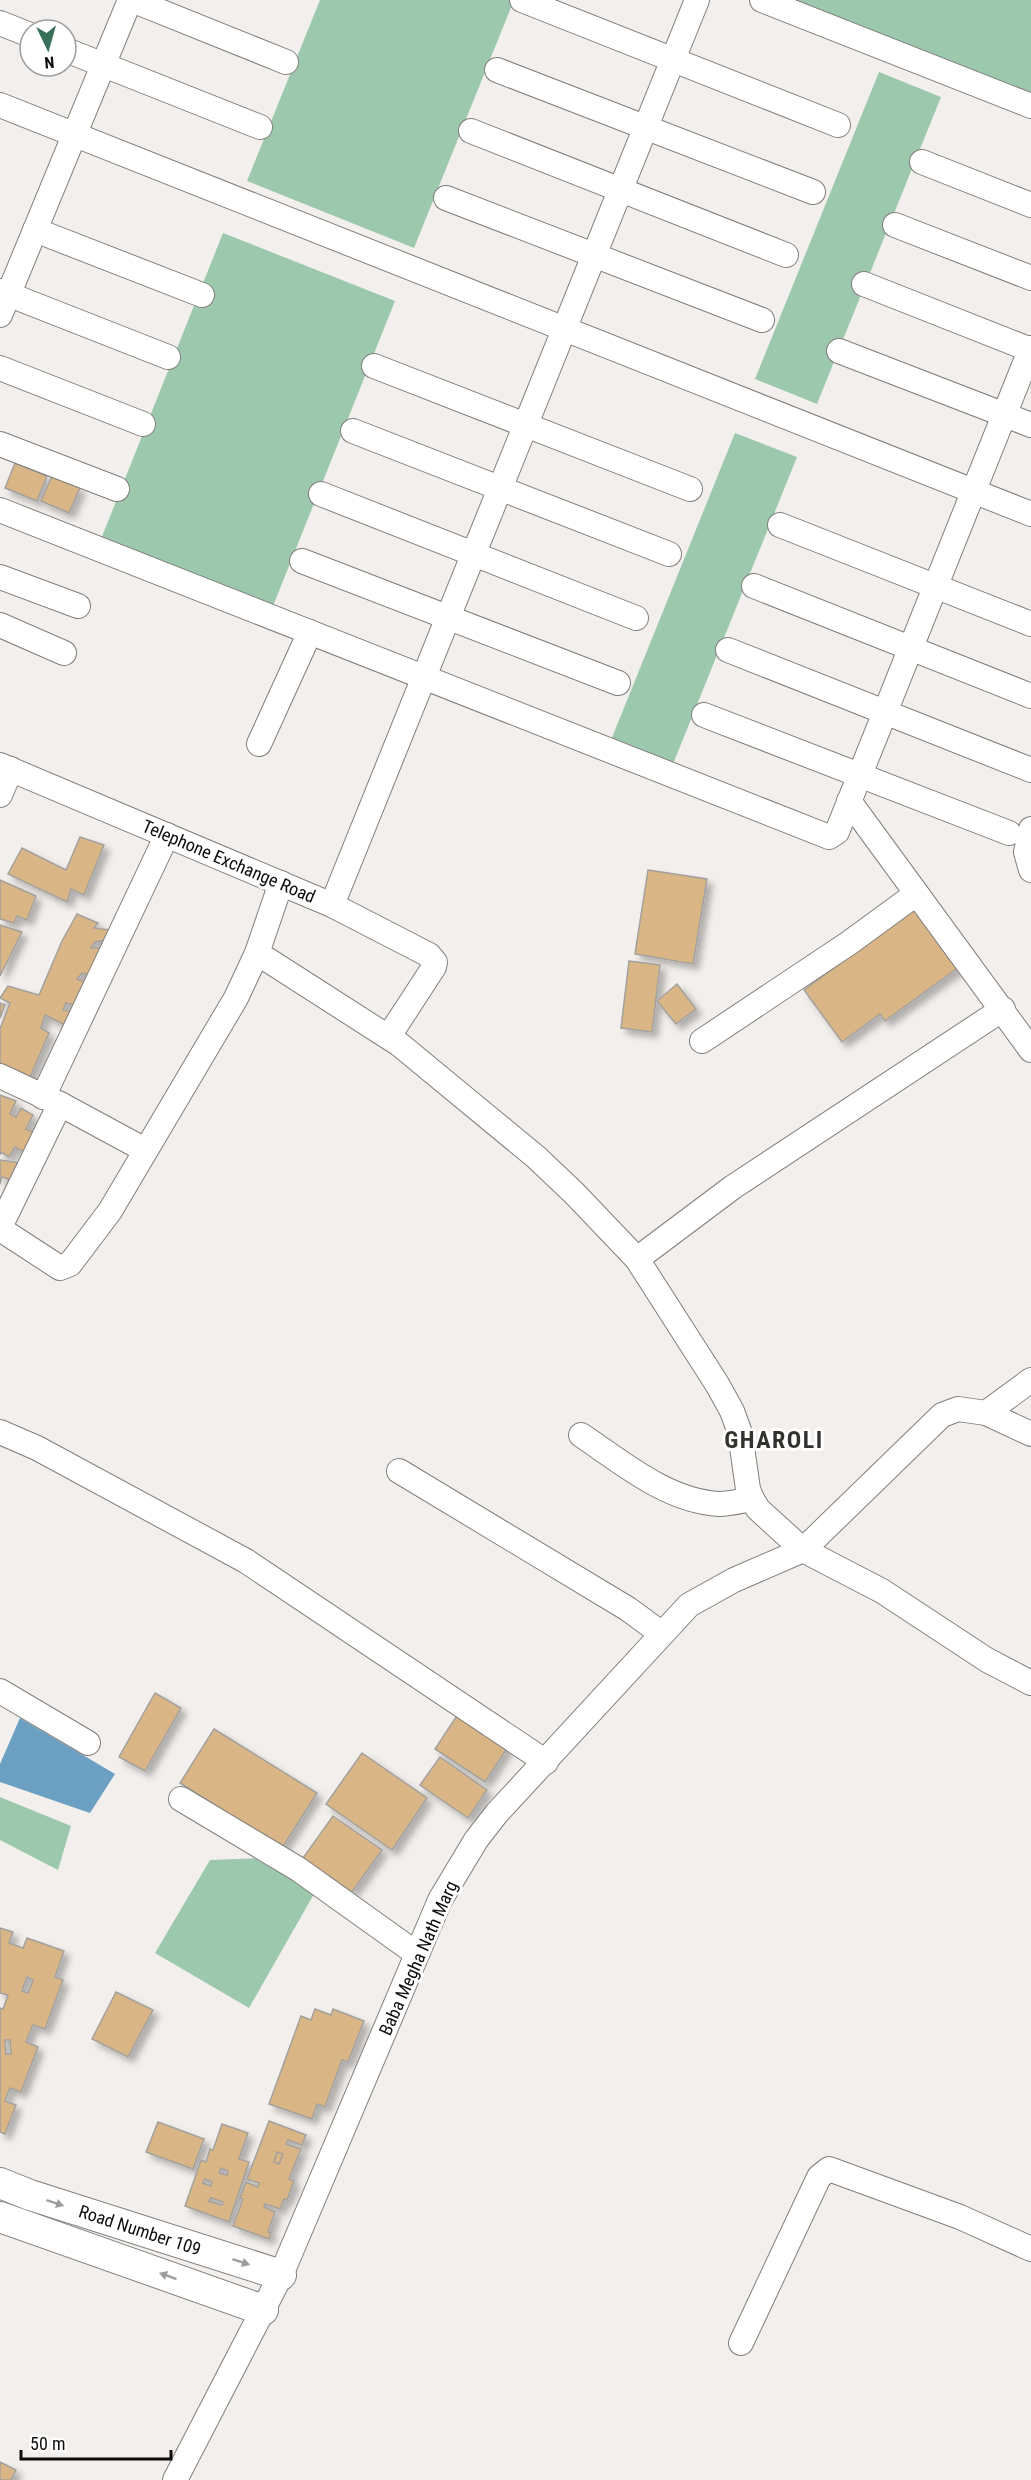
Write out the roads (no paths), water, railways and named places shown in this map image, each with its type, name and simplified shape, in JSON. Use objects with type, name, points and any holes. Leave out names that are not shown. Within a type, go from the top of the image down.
[{"type":"street","points":[[168,357],[3,300],[35,230],[131,0],[286,62]]},
{"type":"street","points":[[522,0],[838,125]]},
{"type":"street","name":"Telephone Exchange Road","points":[[5,767],[332,905],[697,0]]},
{"type":"street","points":[[762,0],[1031,106]]},
{"type":"street","points":[[0,23],[18,30]]},
{"type":"street","points":[[78,55],[260,127]]},
{"type":"street","points":[[497,69],[813,192]]},
{"type":"street","points":[[0,105],[1031,513]]},
{"type":"street","points":[[471,131],[786,255]]},
{"type":"street","points":[[922,162],[1031,205]]},
{"type":"street","points":[[446,198],[762,320]]},
{"type":"street","points":[[895,225],[1031,278]]},
{"type":"street","points":[[35,230],[202,296]]},
{"type":"street","points":[[0,510],[829,837],[837,832],[1031,349],[864,284]]},
{"type":"street","points":[[839,351],[1031,425]]},
{"type":"street","points":[[374,366],[690,489]]},
{"type":"street","points":[[0,368],[143,424]]},
{"type":"street","points":[[353,431],[669,554]]},
{"type":"street","points":[[0,444],[117,489]]},
{"type":"street","points":[[321,494],[636,618]]},
{"type":"street","points":[[780,525],[1031,624]]},
{"type":"street","points":[[302,561],[618,683]]},
{"type":"street","points":[[0,577],[78,606]]},
{"type":"street","points":[[754,586],[1031,696]]},
{"type":"street","points":[[0,625],[64,653]]},
{"type":"street","points":[[259,744],[310,632]]},
{"type":"street","points":[[728,650],[1031,770]]},
{"type":"street","points":[[704,715],[860,776],[1020,831],[1031,870]]},
{"type":"street","points":[[0,795],[5,767]]},
{"type":"street","points":[[849,801],[1031,1050]]},
{"type":"street","points":[[167,835],[52,1101],[0,1228],[60,1268],[65,1267],[110,1211],[236,998],[257,953],[281,883]]},
{"type":"street","points":[[702,1041],[849,943],[916,894]]},
{"type":"street","points":[[332,905],[429,955],[435,962],[389,1036]]},
{"type":"street","points":[[257,953],[389,1036],[536,1158],[574,1193],[637,1259],[732,1411],[740,1433],[752,1499],[758,1509],[803,1550],[882,1591],[987,1660],[1031,1683]]},
{"type":"street","points":[[637,1259],[733,1187],[1003,1009]]},
{"type":"street","points":[[0,1076],[145,1150]]},
{"type":"street","points":[[986,1413],[1031,1380]]},
{"type":"street","points":[[803,1550],[942,1415],[958,1409],[986,1413],[1031,1434]]},
{"type":"street","points":[[0,1432],[37,1448],[246,1561],[546,1762]]},
{"type":"street","points":[[581,1435],[662,1488],[691,1499],[720,1504],[752,1499]]},
{"type":"street","points":[[399,1471],[628,1609],[662,1634]]},
{"type":"street","name":"Baba Megha Nath Marg","points":[[175,2480],[280,2275],[440,1900],[476,1840],[497,1813],[689,1605],[734,1580],[803,1550]]},
{"type":"street","points":[[0,1691],[88,1743]]},
{"type":"street","points":[[181,1799],[298,1869],[417,1954]]},
{"type":"street","points":[[741,2343],[819,2177],[829,2169],[960,2217],[1031,2249]]},
{"type":"street","name":"Road Number 109","points":[[0,2182],[30,2195],[280,2275]]},
{"type":"street","name":"Road Number 109","points":[[0,2217],[263,2310]]},
{"type":"water","points":[[20,1718],[115,1774],[90,1813],[0,1782],[0,1764]]},
{"type":"district","name":"GHAROLI","points":[[774,1440]]}]
